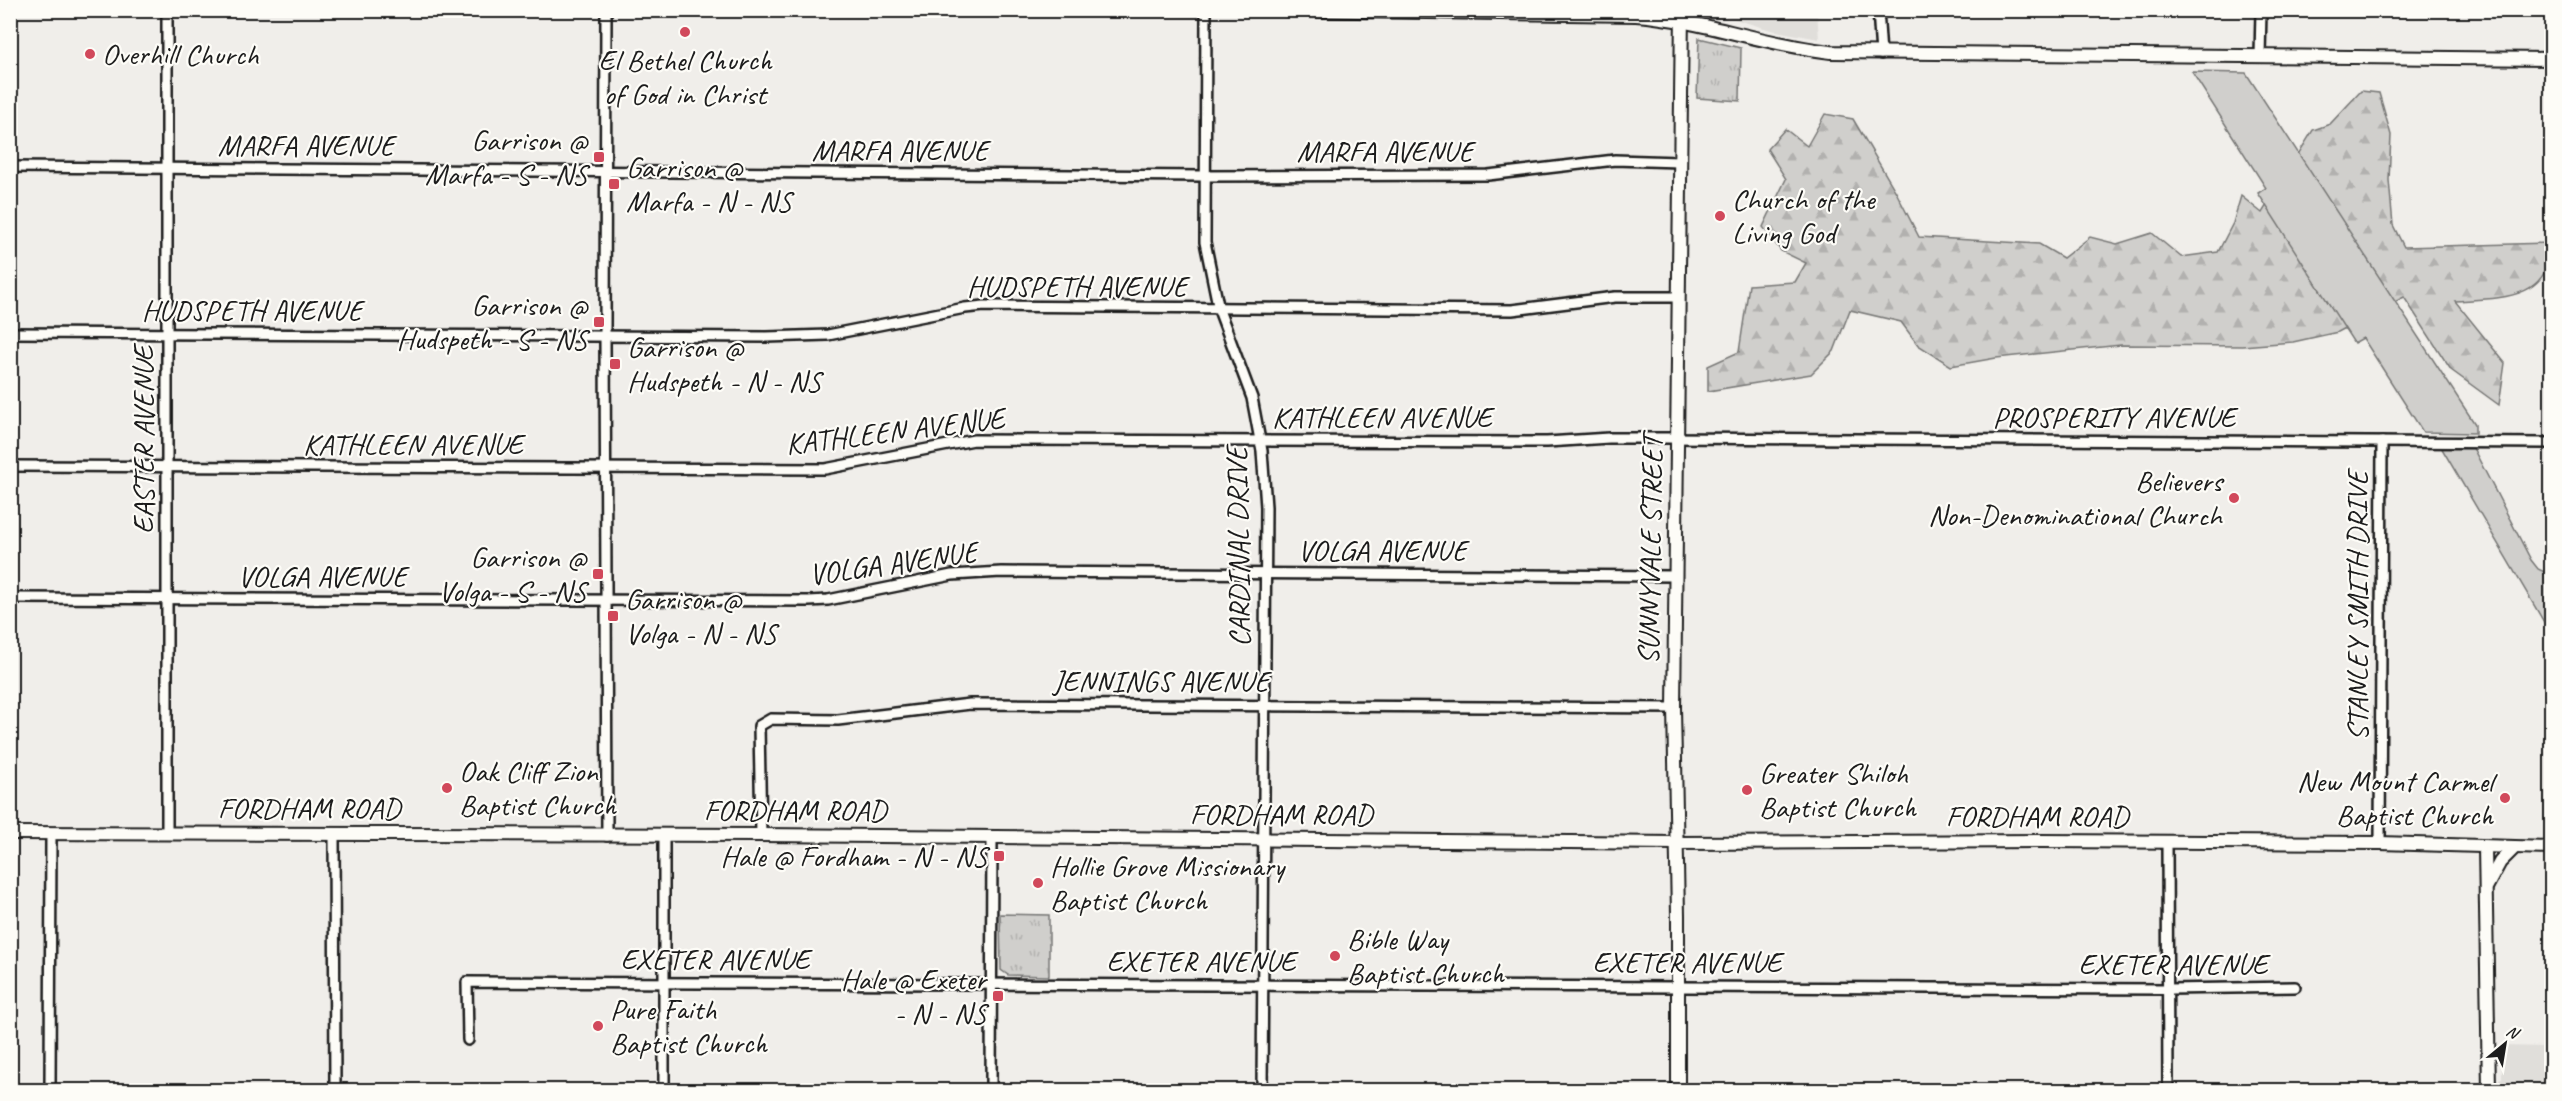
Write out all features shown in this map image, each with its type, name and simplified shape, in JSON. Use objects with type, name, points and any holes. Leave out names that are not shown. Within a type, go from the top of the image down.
[{"type":"street","name":"EASTER AVENUE","points":[[167,10],[167,833]]},
{"type":"street","points":[[606,10],[607,836]]},
{"type":"street","name":"CARDINAL DRIVE","points":[[1206,10],[1205,242],[1219,310],[1246,376],[1261,441],[1266,507],[1262,1090]]},
{"type":"street","points":[[1287,10],[1682,16],[1804,49],[1881,54],[2552,59]]},
{"type":"street","points":[[1878,10],[1881,54]]},
{"type":"street","points":[[2260,57],[2261,10]]},
{"type":"street","name":"SUNNYVALE STREET","points":[[1678,1090],[1674,708],[1682,16]]},
{"type":"street","name":"MARFA AVENUE","points":[[10,167],[1204,176],[1488,175],[1606,160],[1679,162]]},
{"type":"street","name":"HUDSPETH AVENUE","points":[[10,333],[828,335],[984,306],[1219,310],[1512,310],[1615,297],[1678,297]]},
{"type":"street","name":"KATHLEEN AVENUE","points":[[10,466],[825,470],[974,440],[1547,442],[1609,438],[1677,438]]},
{"type":"street","name":"PROSPERITY AVENUE","points":[[1677,438],[2552,443]]},
{"type":"street","name":"STANLEY SMITH DRIVE","points":[[2380,843],[2382,442]]},
{"type":"street","name":"VOLGA AVENUE","points":[[10,598],[809,601],[828,600],[976,573],[1675,576]]},
{"type":"street","name":"JENNINGS AVENUE","points":[[761,835],[759,726],[771,719],[838,720],[970,704],[1674,708]]},
{"type":"street","name":"FORDHAM ROAD","points":[[10,833],[761,835],[1676,843],[2380,843],[2552,848]]},
{"type":"street","points":[[50,1090],[51,834]]},
{"type":"street","points":[[334,834],[335,1090]]},
{"type":"street","points":[[664,835],[664,1090]]},
{"type":"street","points":[[991,1090],[992,837]]},
{"type":"street","points":[[2167,842],[2168,1090]]},
{"type":"street","points":[[2485,847],[2489,1090]]},
{"type":"street","points":[[2486,890],[2500,862],[2514,848]]},
{"type":"street","name":"EXETER AVENUE","points":[[468,1040],[467,982],[2169,989],[2295,987]]},
{"type":"shaded area","points":[[1707,11],[1817,11],[1819,39],[1771,30]]},
{"type":"shaded area","points":[[2502,1046],[2551,1047],[2551,1090],[2500,1090]]},
{"type":"green space","points":[[1699,38],[1741,48],[1740,101],[1697,98]]},
{"type":"green space","points":[[2192,72],[2246,73],[2475,424],[2475,433],[2423,432],[2363,338],[2354,343],[2258,193],[2266,188]]},
{"type":"green space","points":[[2361,91],[2379,93],[2391,135],[2389,180],[2393,225],[2404,247],[2551,243],[2549,262],[2542,277],[2532,286],[2504,297],[2455,301],[2505,363],[2499,405],[2451,370],[2404,297],[2338,332],[2293,342],[2242,346],[2121,345],[1996,358],[1951,366],[1918,345],[1901,322],[1850,310],[1834,351],[1811,374],[1708,391],[1708,366],[1739,352],[1749,285],[1795,282],[1806,263],[1781,251],[1763,227],[1786,179],[1767,149],[1785,129],[1807,146],[1825,114],[1853,119],[1896,192],[1919,237],[2039,244],[2063,258],[2090,237],[2117,244],[2152,233],[2181,257],[2218,252],[2233,223],[2241,196],[2262,213],[2313,130],[2330,124]]},
{"type":"green space","points":[[2441,447],[2473,448],[2531,560],[2538,569],[2551,575],[2551,634]]},
{"type":"green space","points":[[1000,914],[1049,915],[1049,976],[1008,975],[1001,970]]},
{"type":"place","name":"El Bethel Church of God in Christ","points":[[685,32]]},
{"type":"place","name":"Overhill Church","points":[[90,54]]},
{"type":"place","name":"Garrison @ Marfa - S - NS","points":[[599,157]]},
{"type":"place","name":"Garrison @ Marfa - N - NS","points":[[614,184]]},
{"type":"place","name":"Church of the Living God","points":[[1720,216]]},
{"type":"place","name":"Garrison @ Hudspeth - S - NS","points":[[599,322]]},
{"type":"place","name":"Garrison @ Hudspeth - N - NS","points":[[615,364]]},
{"type":"place","name":"Believers Non-Denominational Church","points":[[2234,498]]},
{"type":"place","name":"Garrison @ Volga - S - NS","points":[[598,574]]},
{"type":"place","name":"Garrison @ Volga - N - NS","points":[[613,616]]},
{"type":"place","name":"Oak Cliff Zion Baptist Church","points":[[447,788]]},
{"type":"place","name":"Greater Shiloh Baptist Church","points":[[1747,790]]},
{"type":"place","name":"New Mount Carmel Baptist Church","points":[[2505,798]]},
{"type":"place","name":"Hale @ Fordham - N - NS","points":[[999,856]]},
{"type":"place","name":"Hollie Grove Missionary Baptist Church","points":[[1038,883]]},
{"type":"place","name":"Bible Way Baptist Church","points":[[1335,956]]},
{"type":"place","name":"Hale @ Exeter - N - NS","points":[[998,996]]},
{"type":"place","name":"Pure Faith Baptist Church","points":[[598,1026]]}]
